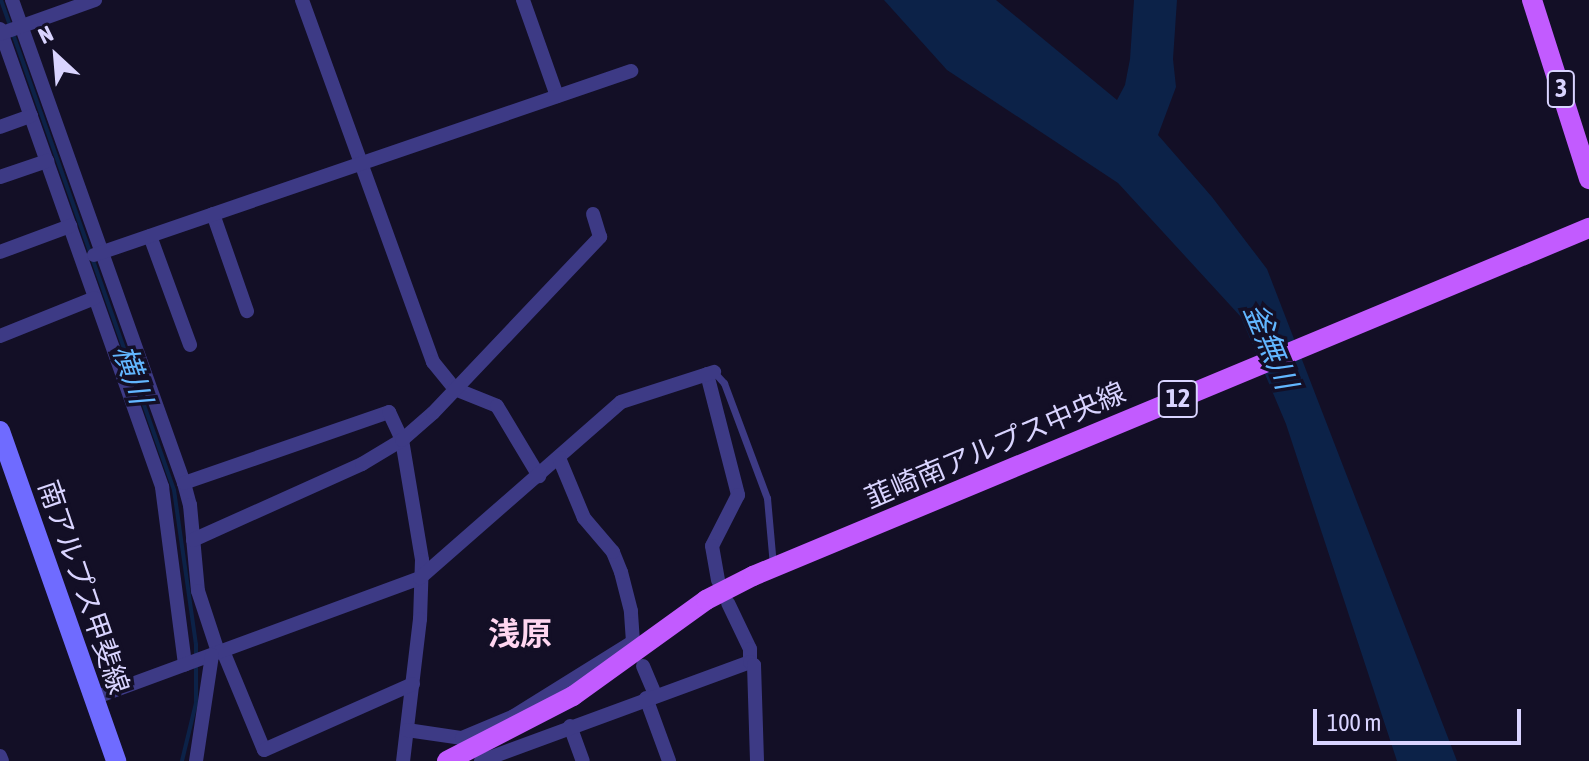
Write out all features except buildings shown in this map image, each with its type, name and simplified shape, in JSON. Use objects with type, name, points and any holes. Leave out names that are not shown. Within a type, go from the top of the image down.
[{"type":"main road","name":"3","points":[[1532,0],[1589,179]]},
{"type":"main road","name":"韮崎南アルプス中央線","points":[[447,761],[573,696],[706,600],[779,565],[1580,231]]},
{"type":"main road","name":"南アルプス甲斐線","points":[[0,431],[116,761]]},
{"type":"street","points":[[12,0],[184,483],[198,591],[215,654],[264,756],[413,684]]},
{"type":"street","points":[[95,0],[1,32],[5,60],[31,116],[168,507],[188,664]]},
{"type":"street","points":[[302,0],[421,336],[433,362],[455,389],[497,406],[539,476]]},
{"type":"street","points":[[523,0],[557,96]]},
{"type":"street","points":[[82,260],[631,71]]},
{"type":"street","points":[[0,127],[31,116]]},
{"type":"street","points":[[0,177],[47,161]]},
{"type":"street","points":[[213,214],[247,311]]},
{"type":"street","points":[[193,540],[362,464],[402,440],[600,237],[593,214]]},
{"type":"street","points":[[0,252],[70,226]]},
{"type":"street","points":[[150,236],[190,345]]},
{"type":"street","points":[[0,336],[95,298]]},
{"type":"street","points":[[94,698],[420,578],[621,402],[711,373],[738,495],[712,546],[718,580]]},
{"type":"street","points":[[184,483],[389,412],[402,440],[422,560],[420,619],[403,761]]},
{"type":"street","points":[[407,730],[462,738],[514,716],[633,642],[631,611],[617,562],[584,518],[559,458]]},
{"type":"street","points":[[728,603],[750,649],[750,662],[754,665],[757,761]]},
{"type":"street","points":[[196,761],[215,654]]},
{"type":"street","points":[[481,761],[517,754],[570,726],[750,662]]},
{"type":"street","points":[[643,666],[669,761]]},
{"type":"street","points":[[570,726],[583,761]]},
{"type":"lane","points":[[711,373],[724,383],[767,498],[779,565]]},
{"type":"water","name":"釜無川","points":[[884,0],[996,0],[1117,100],[1125,85],[1130,59],[1134,0],[1177,0],[1173,59],[1176,87],[1158,135],[1212,197],[1267,269],[1457,761],[1397,761],[1286,424],[1241,317],[1118,183],[947,70]]},
{"type":"waterway","name":"横川","points":[[1,0],[174,490],[196,644],[196,703],[182,761]]},
{"type":"district","name":"浅原","points":[[520,634]]}]
